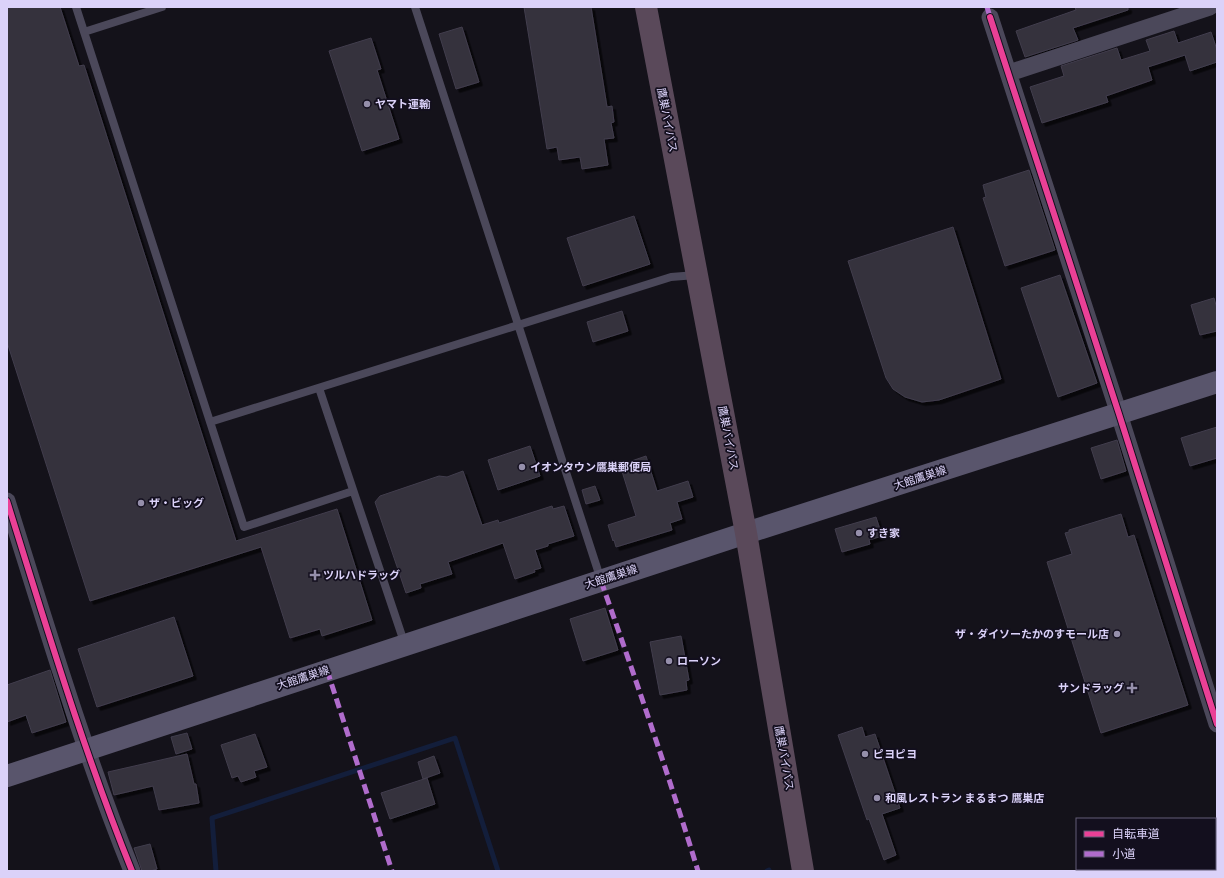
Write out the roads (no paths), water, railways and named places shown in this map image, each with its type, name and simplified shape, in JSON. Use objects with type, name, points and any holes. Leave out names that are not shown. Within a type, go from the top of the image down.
[{"type":"highway","name":"鷹巣バイパス","points":[[646,7],[746,533],[803,871]]},
{"type":"main road","name":"大館鷹巣線","points":[[7,776],[746,533],[1217,382]]},
{"type":"street","points":[[1008,74],[1210,7]]},
{"type":"street","points":[[990,17],[1119,414],[1217,724]]},
{"type":"street","points":[[7,500],[86,749],[132,871]]},
{"type":"lane","points":[[76,7],[244,527],[353,491]]},
{"type":"lane","points":[[84,32],[162,7]]},
{"type":"lane","points":[[415,7],[601,581]]},
{"type":"lane","points":[[210,422],[671,277],[697,275]]},
{"type":"lane","points":[[319,388],[404,645]]},
{"type":"waterway","points":[[216,871],[212,818],[455,738],[498,871]]},
{"type":"place","name":"ヤマト運輸","points":[[367,104]]},
{"type":"place","name":"イオンタウン鷹巣郵便局","points":[[522,467]]},
{"type":"place","name":"ザ・ビッグ","points":[[141,503]]},
{"type":"place","name":"すき家","points":[[859,533]]},
{"type":"place","name":"ツルハドラッグ","points":[[315,575]]},
{"type":"place","name":"ザ・ダイソーたかのすモール店","points":[[1117,634]]},
{"type":"place","name":"ローソン","points":[[669,661]]},
{"type":"place","name":"サンドラッグ","points":[[1132,688]]},
{"type":"place","name":"ピヨピヨ","points":[[865,754]]},
{"type":"place","name":"和風レストラン まるまつ 鷹巣店","points":[[877,798]]}]
